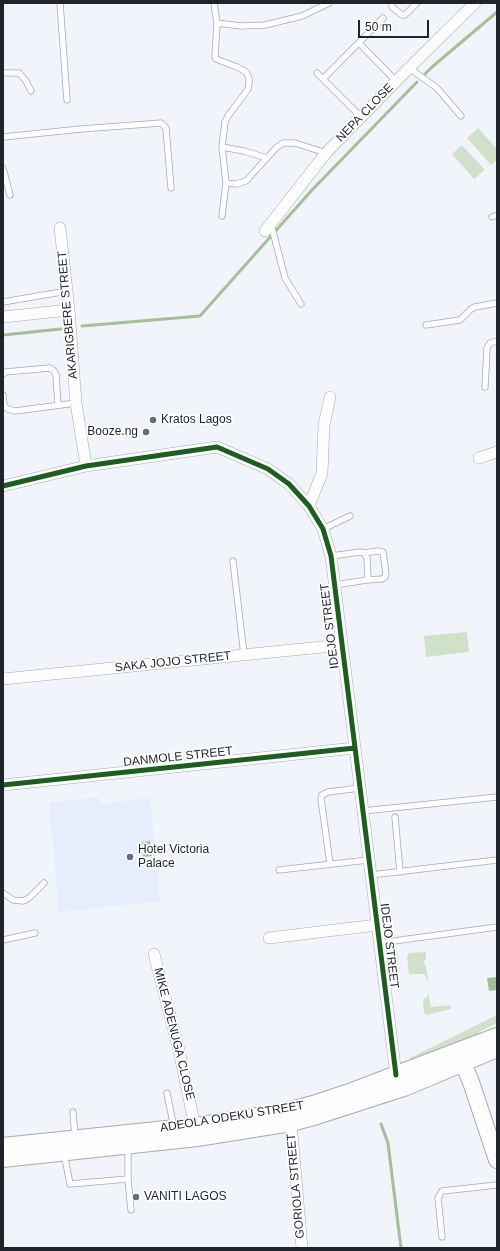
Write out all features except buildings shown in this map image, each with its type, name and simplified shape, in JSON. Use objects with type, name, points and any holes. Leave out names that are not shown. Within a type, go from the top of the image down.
[{"type":"main road","name":"ADEOLA ODEKU STREET","points":[[3,1146],[174,1128],[196,1132],[291,1123],[374,1098],[460,1058],[497,1036]]},
{"type":"main road","name":"ADEOLA ODEKU STREET","points":[[3,1159],[128,1146],[196,1132],[283,1112],[346,1094],[396,1075],[497,1049]]},
{"type":"main road","points":[[460,1058],[471,1082],[497,1160]]},
{"type":"street","name":"NEPA CLOSE","points":[[270,230],[326,153],[475,3]]},
{"type":"street","name":"AKARIGBERE STREET","points":[[60,228],[70,310],[76,403],[86,466]]},
{"type":"street","points":[[3,317],[70,310]]},
{"type":"street","points":[[309,506],[322,473],[324,425],[330,398]]},
{"type":"street","name":"IDEJO STREET","points":[[3,486],[86,466],[217,447],[268,469],[289,484],[309,506],[323,529],[331,556],[396,1075]]},
{"type":"street","points":[[479,458],[497,452]]},
{"type":"street","name":"SAKA JOJO STREET","points":[[3,679],[342,645]]},
{"type":"street","name":"DANMOLE STREET","points":[[3,785],[355,748]]},
{"type":"street","points":[[269,938],[377,925]]},
{"type":"street","name":"MIKE ADENUGA CLOSE","points":[[154,954],[179,1050],[196,1132]]},
{"type":"street","name":"GORIOLA STREET","points":[[291,1123],[302,1248]]},
{"type":"lane","points":[[60,3],[67,100]]},
{"type":"lane","points":[[214,3],[218,23],[215,57],[246,72],[250,84],[225,122],[222,147],[226,183],[222,216]]},
{"type":"lane","points":[[218,23],[241,26],[265,25],[302,16],[328,3]]},
{"type":"lane","points":[[392,3],[392,7],[402,15],[405,15],[418,3]]},
{"type":"lane","points":[[323,79],[383,18]]},
{"type":"lane","points":[[359,43],[396,81]]},
{"type":"lane","points":[[409,68],[437,88],[461,116]]},
{"type":"lane","points":[[3,73],[19,73],[26,81],[31,91]]},
{"type":"lane","points":[[317,73],[361,117]]},
{"type":"lane","points":[[3,136],[161,123],[166,128],[171,188]]},
{"type":"lane","points":[[226,183],[236,184],[246,181],[255,173],[276,148],[288,142],[303,144],[326,153]]},
{"type":"lane","points":[[222,147],[244,151],[267,158]]},
{"type":"lane","points":[[3,168],[10,195]]},
{"type":"lane","points":[[270,230],[285,278],[301,304]]},
{"type":"lane","points":[[3,302],[67,291]]},
{"type":"lane","points":[[426,324],[460,320],[475,307],[497,303]]},
{"type":"lane","points":[[485,387],[487,348],[490,343],[497,341]]},
{"type":"lane","points":[[3,374],[6,372],[50,368],[54,370],[56,375],[58,405]]},
{"type":"lane","points":[[3,396],[4,406],[15,411],[76,403]]},
{"type":"lane","points":[[323,529],[350,516]]},
{"type":"lane","points":[[331,556],[378,551],[383,552],[386,574],[385,577],[382,579],[335,585]]},
{"type":"lane","points":[[364,553],[367,558],[367,580]]},
{"type":"lane","points":[[233,561],[244,655]]},
{"type":"lane","points":[[330,864],[321,800],[322,795],[328,792],[360,788]]},
{"type":"lane","points":[[363,811],[497,797]]},
{"type":"lane","points":[[395,816],[400,872]]},
{"type":"lane","points":[[279,870],[368,860]]},
{"type":"lane","points":[[370,875],[497,860]]},
{"type":"lane","points":[[3,894],[13,900],[23,901],[29,898],[44,883]]},
{"type":"lane","points":[[379,943],[497,927]]},
{"type":"lane","points":[[3,940],[36,933]]},
{"type":"lane","points":[[167,1093],[174,1128]]},
{"type":"lane","points":[[73,1112],[75,1139]]},
{"type":"lane","points":[[128,1146],[128,1179],[131,1210]]},
{"type":"lane","points":[[64,1152],[70,1184],[128,1179]]},
{"type":"lane","points":[[442,1237],[438,1198],[442,1191],[497,1185]]},
{"type":"shaded area","points":[[478,128],[497,149],[497,160],[491,165],[467,138]]},
{"type":"shaded area","points":[[462,145],[485,170],[474,179],[452,154]]},
{"type":"shaded area","points":[[467,632],[469,652],[426,657],[424,636]]},
{"type":"shaded area","points":[[98,797],[99,804],[150,798],[160,901],[59,912],[49,803]]},
{"type":"shaded area","points":[[150,841],[152,856],[143,857],[142,842]]},
{"type":"shaded area","points":[[397,950],[399,976],[390,976],[387,951]]},
{"type":"shaded area","points":[[426,952],[426,958],[424,961],[428,981],[423,974],[409,974],[407,956],[409,953]]},
{"type":"shaded area","points":[[497,977],[497,990],[489,991],[487,978]]},
{"type":"shaded area","points":[[428,992],[431,1007],[450,1005],[451,1009],[426,1015],[424,1013],[423,1000],[428,995]]},
{"type":"shaded area","points":[[497,1015],[497,1023],[481,1031],[473,1038],[416,1064],[408,1059]]},
{"type":"waterway","points":[[425,74],[497,12]]},
{"type":"waterway","points":[[82,326],[200,316],[312,190],[417,82]]},
{"type":"waterway","points":[[3,335],[61,329]]},
{"type":"waterway","points":[[381,1124],[388,1143],[401,1248]]},
{"type":"cycle path","points":[[3,486],[86,466],[217,447],[268,469],[289,484],[309,506],[323,529],[331,556],[396,1075]]},
{"type":"cycle path","points":[[3,785],[355,748]]},
{"type":"place","name":"Kratos Lagos","points":[[153,420]]},
{"type":"place","name":"Booze.ng","points":[[146,432]]},
{"type":"place","name":"Hotel Victoria Palace","points":[[130,857]]},
{"type":"place","name":"VANITI LAGOS","points":[[136,1197]]}]
